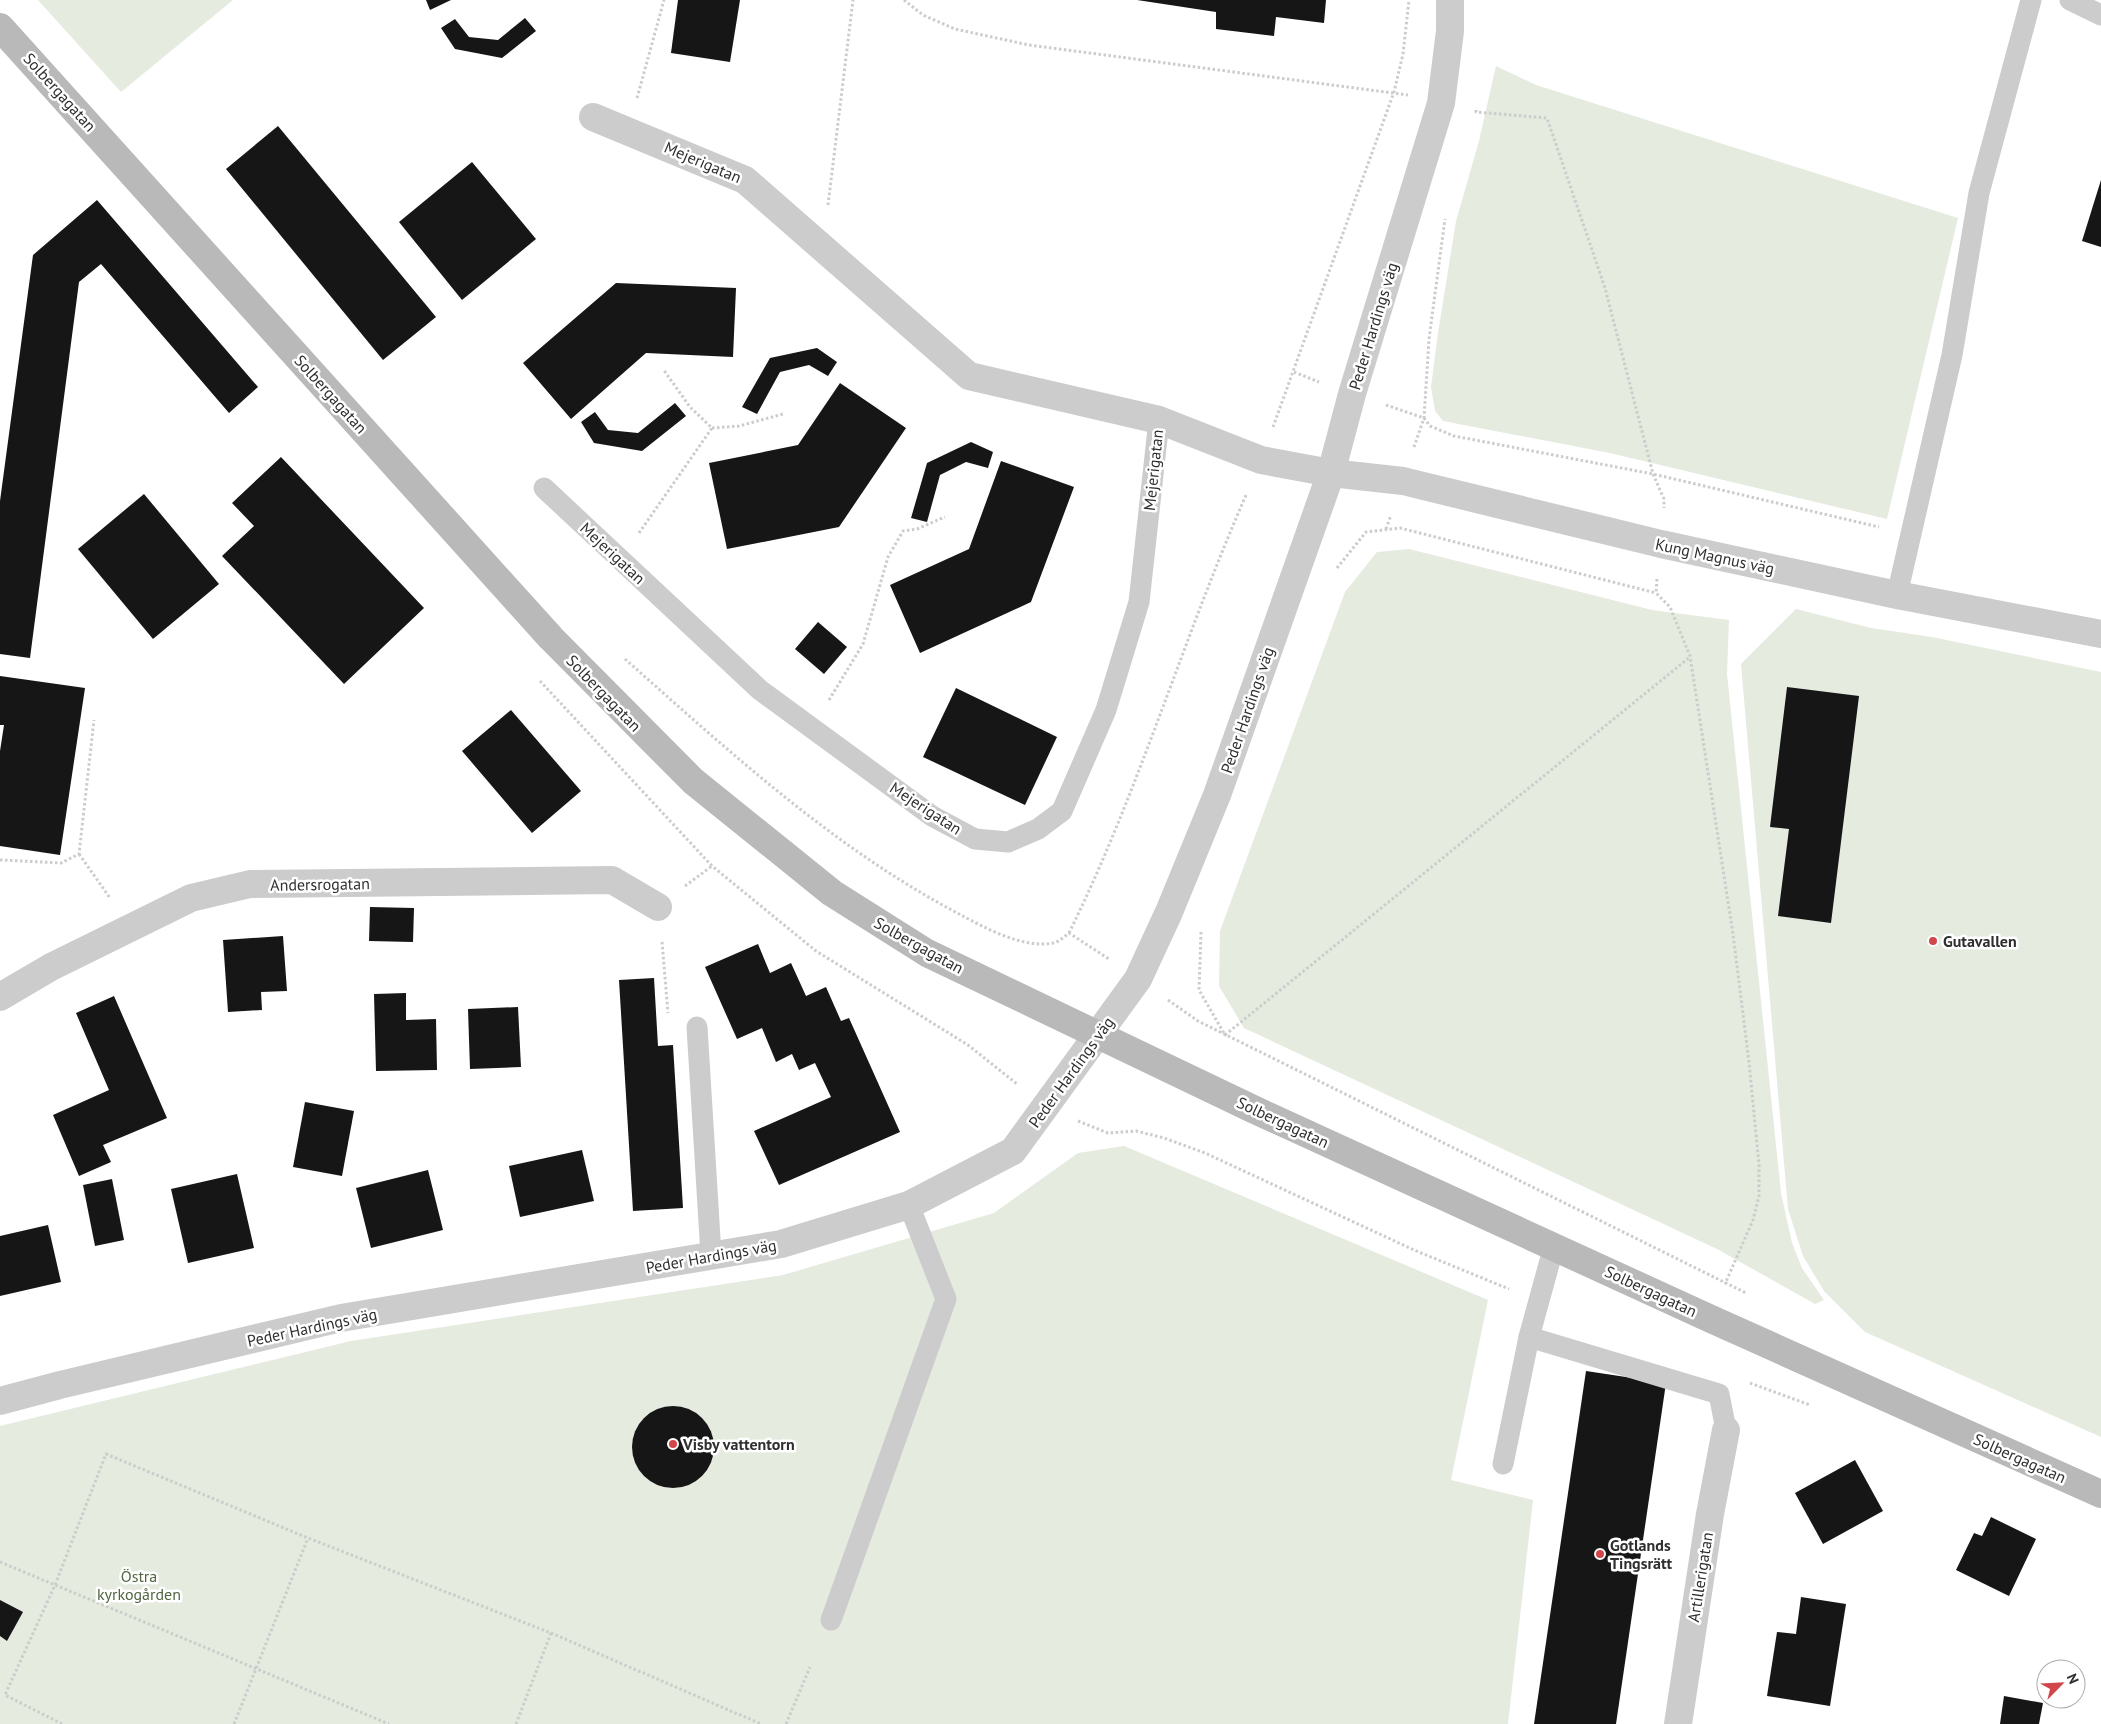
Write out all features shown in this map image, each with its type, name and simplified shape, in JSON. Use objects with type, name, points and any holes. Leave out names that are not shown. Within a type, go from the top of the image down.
[{"type":"main road","name":"Solbergagatan","points":[[0,27],[551,638],[693,781],[832,893],[927,953],[1255,1110],[1711,1319],[2101,1494]]},
{"type":"street","name":"Peder Hardings väg","points":[[0,1401],[341,1318],[781,1244],[909,1205],[1013,1151],[1138,979],[1173,903],[1245,717],[1283,603],[1331,473],[1352,394],[1441,103],[1450,31],[1450,0]]},
{"type":"street","name":"Mejerigatan","points":[[593,117],[745,180],[969,376],[1159,420],[1261,460],[1331,473]]},
{"type":"street","name":"Kung Magnus väg","points":[[1331,473],[1404,480],[1661,544],[1897,595],[2101,634]]},
{"type":"street","name":"Andersrogatan","points":[[0,996],[51,967],[191,898],[250,884],[612,880],[658,906]]},
{"type":"street","name":"Artillerigatan","points":[[1678,1724],[1710,1514],[1726,1430]]},
{"type":"lane","points":[[1897,595],[1952,355],[1979,193],[2031,0]]},
{"type":"lane","points":[[2070,0],[2101,15]]},
{"type":"lane","name":"Mejerigatan","points":[[544,488],[760,690],[932,816],[975,839],[1008,842],[1038,830],[1062,811],[1106,710],[1139,602],[1159,420]]},
{"type":"lane","points":[[697,1027],[711,1256]]},
{"type":"lane","points":[[831,1620],[946,1299],[909,1205]]},
{"type":"lane","points":[[1503,1464],[1529,1337],[1554,1246]]},
{"type":"lane","points":[[1529,1337],[1719,1394],[1726,1430]]},
{"type":"path","points":[[628,131],[664,0]]},
{"type":"path","points":[[823,247],[853,0]]},
{"type":"path","points":[[904,0],[924,15],[955,29],[1028,45],[1394,92]]},
{"type":"path","points":[[1069,933],[1109,846],[1217,561],[1261,460],[1294,372],[1394,92],[1403,54],[1409,0]]},
{"type":"path","points":[[1473,121],[1477,103]]},
{"type":"path","points":[[1476,112],[1547,118],[1605,288],[1653,474],[1664,499],[1656,592]]},
{"type":"path","points":[[1424,418],[1429,339],[1447,212]]},
{"type":"path","points":[[663,369],[690,407],[712,428],[739,426],[783,414]]},
{"type":"path","points":[[1294,372],[1424,418],[1430,426],[1454,436],[1653,474],[1911,535]]},
{"type":"path","points":[[620,560],[712,428]]},
{"type":"path","points":[[812,728],[862,644],[888,557],[903,531],[917,530],[944,517]]},
{"type":"path","points":[[1332,574],[1366,532],[1400,528],[1656,592],[1670,607],[1690,656],[1733,934],[1749,1062],[1759,1165],[1759,1196],[1753,1220],[1711,1319]]},
{"type":"path","points":[[1204,923],[1201,932],[1199,990],[1225,1035],[1690,656]]},
{"type":"path","points":[[535,675],[712,866],[816,951],[968,1045],[1046,1108],[1108,1133],[1136,1131],[1164,1138],[1205,1153],[1414,1250],[1540,1302]]},
{"type":"path","points":[[94,720],[79,854],[131,928]]},
{"type":"path","points":[[0,860],[61,863],[79,854]]},
{"type":"path","points":[[658,906],[668,1015],[697,1027]]},
{"type":"path","points":[[1741,1380],[1816,1407]]},
{"type":"path","points":[[62,1724],[6,1695],[55,1585],[106,1454],[308,1538],[551,1633],[761,1724]]},
{"type":"path","points":[[234,1724],[308,1538]]},
{"type":"path","points":[[0,1562],[389,1724]]},
{"type":"path","points":[[516,1724],[551,1633]]},
{"type":"path","points":[[786,1724],[810,1667]]},
{"type":"green space","points":[[38,0],[233,0],[121,92]]},
{"type":"green space","points":[[1496,66],[1536,85],[1958,218],[1887,519],[1610,453],[1443,421],[1435,411],[1431,387],[1438,333],[1456,221],[1479,141]]},
{"type":"green space","points":[[1409,549],[1652,610],[1729,620],[1727,674],[1781,1193],[1792,1243],[1802,1268],[1824,1300],[1815,1304],[1717,1249],[1244,1028],[1219,986],[1220,931],[1345,592],[1377,552]]},
{"type":"green space","name":"Gutavallen","points":[[1796,609],[1871,628],[1932,637],[2101,672],[2101,1437],[1865,1332],[1824,1291],[1803,1256],[1788,1209],[1741,664]]},
{"type":"green space","name":"Östra kyrkogården","points":[[1124,1146],[1488,1300],[1451,1480],[1533,1500],[1508,1724],[0,1724],[0,1426],[351,1341],[783,1275],[994,1213],[1078,1153]]},
{"type":"building","points":[[426,0],[451,0],[430,10]]},
{"type":"building","points":[[678,0],[740,0],[730,62],[671,53]]},
{"type":"building","points":[[1137,0],[1326,0],[1324,23],[1276,17],[1274,36],[1216,29],[1216,12]]},
{"type":"building","points":[[525,18],[536,31],[502,58],[455,49],[441,28],[455,19],[469,37],[498,40]]},
{"type":"building","points":[[278,126],[436,317],[383,360],[226,169]]},
{"type":"building","points":[[472,162],[536,239],[462,300],[399,222]]},
{"type":"building","points":[[2101,180],[2101,247],[2082,241]]},
{"type":"building","points":[[97,200],[258,387],[229,413],[101,264],[79,282],[30,658],[0,654],[0,501],[33,255]]},
{"type":"building","points":[[616,283],[736,288],[733,357],[646,353],[571,419],[523,363]]},
{"type":"building","points":[[817,348],[837,362],[828,376],[809,365],[780,372],[757,414],[742,407],[770,358]]},
{"type":"building","points":[[840,383],[906,428],[839,527],[727,549],[709,463],[798,445]]},
{"type":"building","points":[[675,403],[686,416],[642,451],[594,443],[581,422],[595,412],[608,430],[638,433]]},
{"type":"building","points":[[971,442],[993,452],[988,468],[966,462],[940,475],[927,522],[911,518],[927,463]]},
{"type":"building","points":[[281,457],[424,608],[344,684],[222,556],[254,526],[232,503]]},
{"type":"building","points":[[1001,461],[1074,487],[1031,602],[920,653],[890,585],[969,549]]},
{"type":"building","points":[[144,494],[219,584],[153,639],[78,549]]},
{"type":"building","points":[[818,622],[847,647],[824,674],[795,649]]},
{"type":"building","points":[[0,676],[85,688],[60,855],[0,846],[0,751],[4,725],[0,725]]},
{"type":"building","points":[[1787,687],[1859,696],[1831,923],[1778,916],[1789,829],[1770,827]]},
{"type":"building","points":[[956,688],[1057,737],[1025,805],[923,757]]},
{"type":"building","points":[[511,710],[581,791],[532,833],[462,751]]},
{"type":"building","points":[[370,907],[414,908],[413,942],[369,941]]},
{"type":"building","points":[[283,936],[287,991],[261,992],[262,1010],[228,1012],[223,940]]},
{"type":"building","points":[[758,944],[770,973],[791,963],[806,996],[826,987],[841,1021],[849,1018],[900,1132],[779,1185],[754,1131],[831,1097],[815,1063],[799,1070],[792,1054],[776,1062],[762,1028],[737,1039],[705,967]]},
{"type":"building","points":[[654,978],[658,1046],[673,1045],[683,1208],[633,1211],[619,980]]},
{"type":"building","points":[[406,993],[406,1020],[436,1019],[437,1070],[376,1071],[374,994]]},
{"type":"building","points":[[114,996],[167,1118],[103,1145],[111,1162],[79,1176],[53,1115],[109,1090],[76,1013]]},
{"type":"building","points":[[518,1007],[521,1067],[470,1069],[468,1009]]},
{"type":"building","points":[[305,1102],[354,1111],[342,1176],[293,1167]]},
{"type":"building","points":[[582,1150],[594,1201],[520,1217],[509,1166]]},
{"type":"building","points":[[428,1170],[443,1230],[371,1248],[356,1188]]},
{"type":"building","points":[[237,1174],[254,1248],[188,1263],[171,1189]]},
{"type":"building","points":[[112,1179],[124,1240],[95,1246],[83,1185]]},
{"type":"building","points":[[48,1225],[61,1282],[0,1296],[0,1236]]},
{"type":"building","name":"Gotlands Tingsrätt","points":[[1586,1371],[1666,1383],[1616,1724],[1534,1724]]},
{"type":"building","name":"Visby vattentorn","points":[[673,1406],[689,1409],[702,1418],[711,1431],[714,1447],[711,1463],[702,1476],[689,1485],[673,1488],[657,1485],[644,1476],[635,1463],[632,1447],[635,1431],[644,1418],[657,1409]]},
{"type":"building","points":[[1855,1460],[1883,1511],[1823,1544],[1795,1493]]},
{"type":"building","points":[[1991,1517],[2036,1539],[2009,1596],[1956,1570],[1974,1533],[1982,1536]]},
{"type":"building","points":[[1801,1597],[1846,1604],[1830,1706],[1767,1696],[1777,1632],[1796,1634]]},
{"type":"building","points":[[0,1600],[23,1612],[7,1641],[0,1636]]},
{"type":"building","points":[[2004,1696],[2036,1702],[2036,1709],[2042,1709],[2039,1724],[2000,1724]]},
{"type":"place","name":"Gutavallen","points":[[1933,941]]},
{"type":"place","name":"Visby vattentorn","points":[[673,1444]]},
{"type":"place","name":"Gotlands Tingsrätt","points":[[1600,1554]]}]
